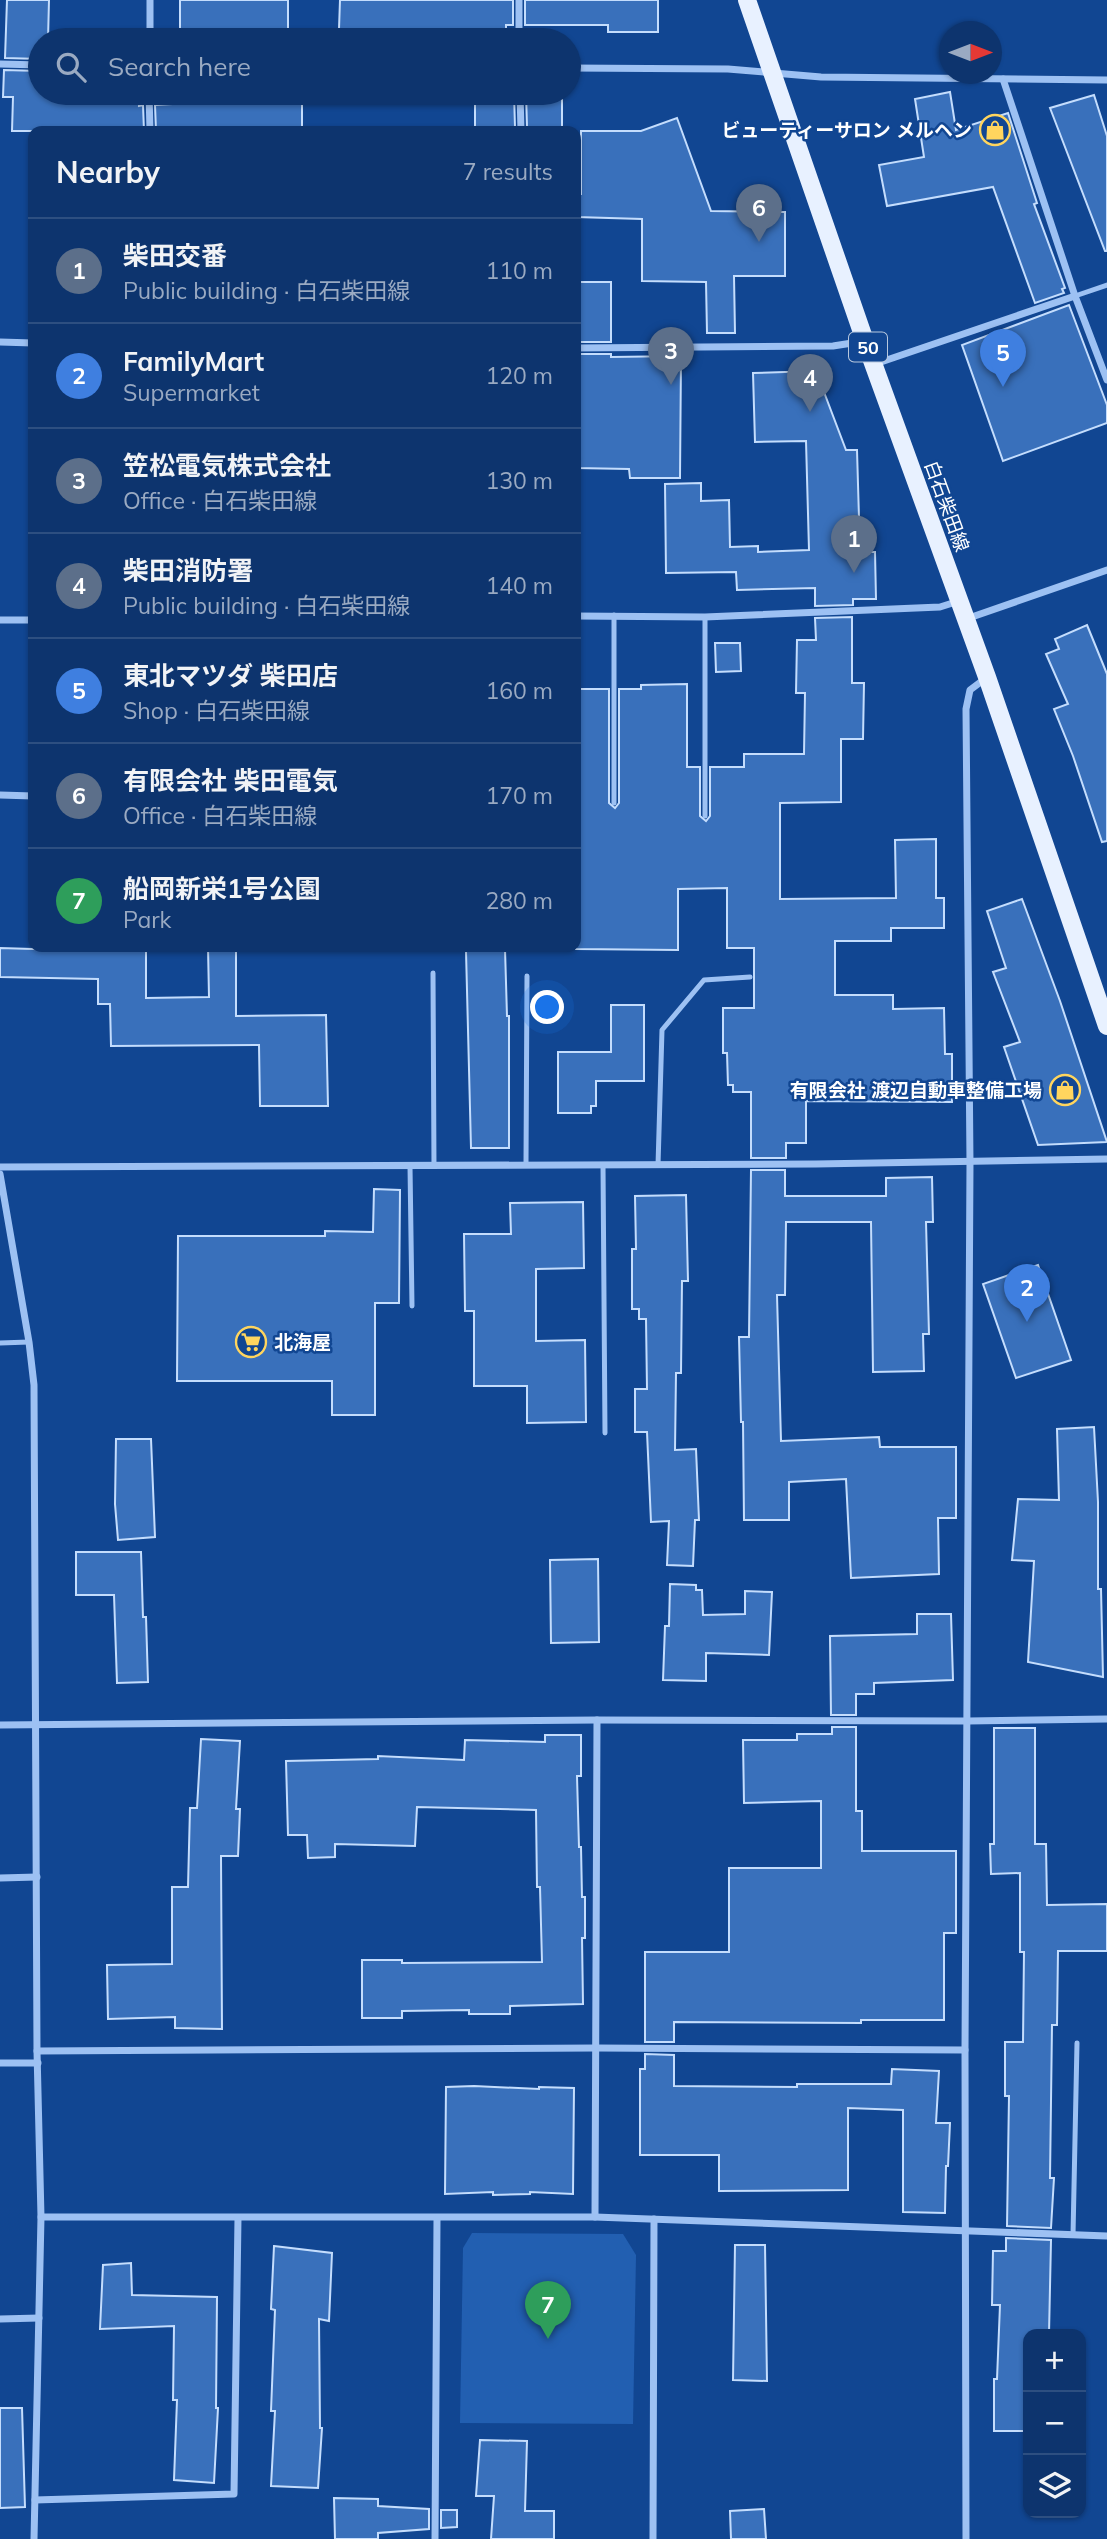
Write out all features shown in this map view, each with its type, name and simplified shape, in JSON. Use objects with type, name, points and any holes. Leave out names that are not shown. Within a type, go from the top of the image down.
[{"type":"main road","name":"白石柴田線","points":[[747,0],[865,341],[987,677],[1107,1026]]},
{"type":"street","points":[[150,0],[150,28]]},
{"type":"street","points":[[519,0],[519,28]]},
{"type":"street","points":[[0,64],[28,65]]},
{"type":"street","points":[[581,68],[728,69],[821,77],[1107,80]]},
{"type":"street","points":[[1003,79],[1075,296],[1107,380]]},
{"type":"street","points":[[149,105],[150,126]]},
{"type":"street","points":[[520,105],[521,126]]},
{"type":"street","points":[[874,364],[1075,296]]},
{"type":"street","points":[[581,348],[833,346],[865,341]]},
{"type":"street","points":[[0,342],[28,342]]},
{"type":"street","points":[[966,619],[1107,570]]},
{"type":"street","points":[[581,616],[705,617],[940,607],[959,601]]},
{"type":"street","points":[[0,620],[28,620]]},
{"type":"street","points":[[966,2539],[965,2050],[970,1163],[966,709],[970,690],[987,677]]},
{"type":"street","points":[[0,795],[28,796]]},
{"type":"street","points":[[0,1167],[970,1163],[1107,1159]]},
{"type":"street","points":[[0,1174],[34,1385],[37,2050],[41,2217],[34,2539]]},
{"type":"street","points":[[0,1725],[1107,1719]]},
{"type":"street","points":[[595,2217],[597,1720]]},
{"type":"street","points":[[0,1878],[37,1878]]},
{"type":"street","points":[[37,2050],[965,2050]]},
{"type":"street","points":[[0,2063],[38,2063]]},
{"type":"street","points":[[41,2217],[595,2217],[1107,2236]]},
{"type":"street","points":[[35,2500],[234,2494],[239,2218]]},
{"type":"street","points":[[435,2539],[437,2219]]},
{"type":"street","points":[[653,2539],[654,2219]]},
{"type":"street","points":[[0,2319],[39,2318]]},
{"type":"lane","points":[[1075,296],[1107,285]]},
{"type":"lane","points":[[614,615],[614,803]]},
{"type":"lane","points":[[705,617],[705,816]]},
{"type":"lane","points":[[433,973],[434,1166]]},
{"type":"lane","points":[[526,1164],[527,976]]},
{"type":"lane","points":[[658,1165],[662,1030],[704,980],[750,977]]},
{"type":"lane","points":[[603,1165],[605,1433]]},
{"type":"lane","points":[[410,1166],[412,1306]]},
{"type":"lane","points":[[0,1343],[29,1342]]},
{"type":"lane","points":[[1073,2235],[1077,2043]]},
{"type":"shaded area","points":[[472,2233],[623,2234],[636,2255],[633,2424],[460,2423],[463,2248]]},
{"type":"building","points":[[7,0],[49,0],[48,28],[28,28],[28,59],[5,58]]},
{"type":"building","points":[[180,0],[288,0],[288,28],[180,28]]},
{"type":"building","points":[[340,0],[513,0],[513,25],[506,25],[506,28],[339,28]]},
{"type":"building","points":[[525,0],[658,0],[658,32],[608,32],[608,25],[525,25]]},
{"type":"building","points":[[4,70],[28,71],[28,105],[143,105],[144,126],[28,126],[28,131],[12,131],[13,97],[3,97]]},
{"type":"building","points":[[950,92],[956,130],[1008,113],[1037,203],[1034,204],[1065,288],[1062,289],[1064,293],[1035,303],[993,187],[887,206],[879,165],[924,157],[915,99]]},
{"type":"building","points":[[1094,95],[1107,136],[1107,251],[1050,108]]},
{"type":"building","points":[[155,105],[302,105],[302,126],[156,126]]},
{"type":"building","points":[[475,105],[514,105],[515,126],[475,126]]},
{"type":"building","points":[[526,105],[562,105],[562,126],[527,126]]},
{"type":"building","points":[[677,118],[711,211],[785,212],[785,276],[734,276],[735,333],[707,333],[706,282],[642,281],[642,219],[581,217],[581,131],[641,131]]},
{"type":"building","points":[[581,282],[611,282],[611,342],[581,342]]},
{"type":"building","points":[[1069,305],[1107,405],[1107,423],[1003,461],[962,345]]},
{"type":"building","points":[[581,354],[611,354],[611,357],[681,356],[680,478],[630,478],[629,469],[581,468]]},
{"type":"building","points":[[816,371],[846,450],[857,450],[860,552],[875,552],[876,599],[853,599],[853,605],[815,606],[815,588],[737,590],[736,572],[666,573],[665,484],[701,483],[701,501],[729,500],[730,547],[758,546],[758,552],[809,550],[806,441],[755,442],[753,373]]},
{"type":"building","points":[[852,617],[852,683],[864,683],[863,739],[841,739],[841,802],[780,803],[780,899],[896,898],[895,840],[936,839],[936,898],[944,898],[944,928],[891,928],[891,941],[835,941],[835,995],[893,995],[893,1009],[944,1008],[945,1054],[952,1054],[952,1102],[806,1101],[806,1143],[786,1143],[786,1158],[751,1158],[751,1092],[733,1092],[733,1085],[728,1085],[727,1053],[723,1053],[723,1008],[754,1008],[754,948],[727,948],[727,888],[678,889],[678,950],[581,949],[581,689],[609,689],[609,803],[615,808],[619,803],[619,689],[641,689],[641,685],[687,684],[687,767],[700,767],[700,816],[706,821],[710,816],[710,767],[744,767],[744,754],[804,754],[805,693],[796,693],[797,640],[816,640],[815,618]]},
{"type":"building","points":[[1087,625],[1107,674],[1107,841],[1102,842],[1054,709],[1068,704],[1046,654],[1059,649],[1055,639]]},
{"type":"building","points":[[715,643],[740,643],[741,671],[716,672]]},
{"type":"building","points":[[1022,899],[1060,1001],[1107,1142],[1038,1145],[1004,1047],[1020,1042],[993,972],[1006,968],[987,911]]},
{"type":"building","points":[[0,948],[28,949],[28,952],[146,952],[146,998],[209,997],[208,952],[236,952],[236,1016],[326,1015],[328,1106],[260,1106],[259,1045],[111,1046],[110,1004],[98,1004],[98,979],[0,977]]},
{"type":"building","points":[[466,952],[505,952],[509,1016],[509,1148],[471,1148]]},
{"type":"building","points":[[611,1005],[644,1005],[644,1081],[596,1081],[596,1106],[591,1106],[591,1113],[558,1113],[558,1052],[611,1052]]},
{"type":"building","points":[[751,1170],[785,1170],[785,1196],[886,1196],[886,1178],[932,1177],[933,1222],[926,1222],[929,1334],[923,1334],[924,1371],[873,1372],[871,1222],[786,1222],[785,1295],[777,1295],[781,1441],[879,1437],[880,1447],[956,1447],[956,1518],[938,1518],[939,1574],[851,1578],[846,1479],[789,1482],[789,1520],[744,1520],[739,1337],[749,1337]]},
{"type":"building","name":"北海屋","points":[[374,1189],[400,1190],[399,1303],[375,1303],[375,1415],[332,1415],[332,1381],[177,1381],[178,1236],[325,1236],[325,1231],[373,1232]]},
{"type":"building","points":[[686,1195],[688,1281],[682,1281],[681,1373],[676,1373],[675,1450],[696,1449],[699,1520],[695,1520],[693,1566],[667,1565],[669,1521],[651,1522],[647,1432],[635,1432],[635,1389],[647,1389],[646,1319],[639,1319],[639,1309],[632,1309],[632,1249],[636,1249],[635,1196]]},
{"type":"building","points":[[583,1202],[584,1268],[536,1269],[536,1341],[585,1340],[586,1422],[527,1423],[527,1386],[474,1386],[474,1311],[465,1311],[464,1234],[511,1234],[510,1203]]},
{"type":"building","points":[[1038,1265],[1071,1360],[1016,1378],[983,1284]]},
{"type":"building","points":[[1094,1427],[1103,1677],[1028,1662],[1034,1561],[1012,1560],[1018,1499],[1059,1500],[1057,1429]]},
{"type":"building","points":[[116,1439],[151,1439],[155,1537],[118,1540],[115,1504]]},
{"type":"building","points":[[76,1552],[141,1552],[148,1682],[117,1683],[114,1595],[76,1595]]},
{"type":"building","points":[[598,1559],[599,1642],[551,1643],[550,1560]]},
{"type":"building","points":[[670,1584],[696,1585],[696,1590],[702,1590],[703,1615],[745,1614],[745,1591],[772,1592],[769,1655],[706,1653],[706,1681],[663,1680]]},
{"type":"building","points":[[917,1614],[951,1614],[953,1680],[874,1683],[874,1694],[856,1694],[856,1715],[831,1715],[830,1636],[917,1634]]},
{"type":"building","points":[[832,1727],[856,1727],[856,1811],[862,1811],[862,1851],[956,1851],[956,1933],[944,1933],[944,2020],[861,2020],[861,2023],[674,2022],[674,2042],[645,2042],[645,1952],[729,1952],[729,1868],[821,1868],[821,1801],[744,1803],[743,1740],[797,1740],[797,1734],[832,1734]]},
{"type":"building","points":[[994,1728],[1035,1728],[1035,1844],[1046,1844],[1047,1905],[1107,1904],[1107,1951],[1058,1951],[1057,2025],[1052,2025],[1050,2178],[1054,2178],[1051,2228],[1007,2226],[1009,2096],[1005,2096],[1005,2042],[1023,2042],[1024,1952],[1020,1952],[1020,1873],[991,1874],[990,1844],[994,1844]]},
{"type":"building","points":[[545,1735],[581,1735],[581,1776],[577,1776],[582,1897],[585,1897],[585,1938],[582,1938],[583,2004],[510,2006],[510,2014],[469,2014],[469,2010],[402,2011],[402,2018],[362,2018],[362,1960],[402,1960],[402,1963],[542,1962],[536,1810],[417,1807],[415,1846],[335,1844],[335,1857],[308,1858],[307,1835],[288,1835],[286,1761],[378,1759],[378,1756],[464,1760],[465,1740],[545,1742]]},
{"type":"building","points":[[201,1739],[240,1741],[236,1809],[240,1809],[238,1856],[221,1856],[222,2029],[175,2028],[175,2017],[108,2019],[107,1965],[172,1964],[172,1887],[188,1887],[190,1808],[197,1808]]},
{"type":"building","points":[[645,2054],[674,2055],[674,2086],[797,2087],[797,2084],[891,2084],[892,2069],[939,2071],[936,2123],[950,2123],[945,2213],[903,2212],[903,2110],[848,2108],[848,2190],[719,2191],[719,2155],[640,2155],[640,2069],[645,2069]]},
{"type":"building","points":[[446,2087],[574,2088],[573,2194],[445,2194]]},
{"type":"building","points":[[1006,2238],[1051,2240],[1049,2329],[1023,2329],[1023,2431],[994,2431],[994,2379],[997,2379],[1000,2305],[992,2305],[993,2251],[1006,2251]]},
{"type":"building","points":[[735,2245],[765,2245],[767,2381],[733,2380]]},
{"type":"building","points":[[274,2246],[332,2253],[329,2321],[319,2319],[322,2428],[318,2488],[271,2486],[275,2411],[271,2411],[275,2310],[271,2309]]},
{"type":"building","points":[[131,2263],[132,2295],[217,2297],[218,2408],[214,2483],[174,2480],[177,2400],[173,2400],[174,2326],[100,2329],[103,2265]]},
{"type":"building","points":[[0,2408],[22,2408],[25,2507],[0,2508]]},
{"type":"building","points":[[480,2440],[527,2441],[525,2511],[554,2511],[554,2539],[491,2539],[494,2496],[476,2496]]},
{"type":"building","points":[[334,2498],[378,2499],[378,2506],[429,2509],[429,2529],[378,2533],[378,2539],[335,2539]]},
{"type":"building","points":[[764,2509],[766,2539],[731,2539],[730,2511]]},
{"type":"building","points":[[441,2510],[457,2510],[457,2527],[441,2528]]},
{"type":"place","name":"ビューティーサロン メルヘン","points":[[995,130]]},
{"type":"place","name":"有限会社 柴田電気","points":[[759,242]]},
{"type":"place","name":"笠松電気株式会社","points":[[671,385]]},
{"type":"place","name":"東北マツダ 柴田店","points":[[1003,387]]},
{"type":"place","name":"柴田消防署","points":[[810,412]]},
{"type":"place","name":"柴田交番","points":[[854,573]]},
{"type":"place","name":"有限会社 渡辺自動車整備工場","points":[[1065,1090]]},
{"type":"place","name":"FamilyMart","points":[[1027,1322]]},
{"type":"place","name":"北海屋","points":[[251,1342]]},
{"type":"place","name":"船岡新栄1号公園","points":[[548,2339]]}]
